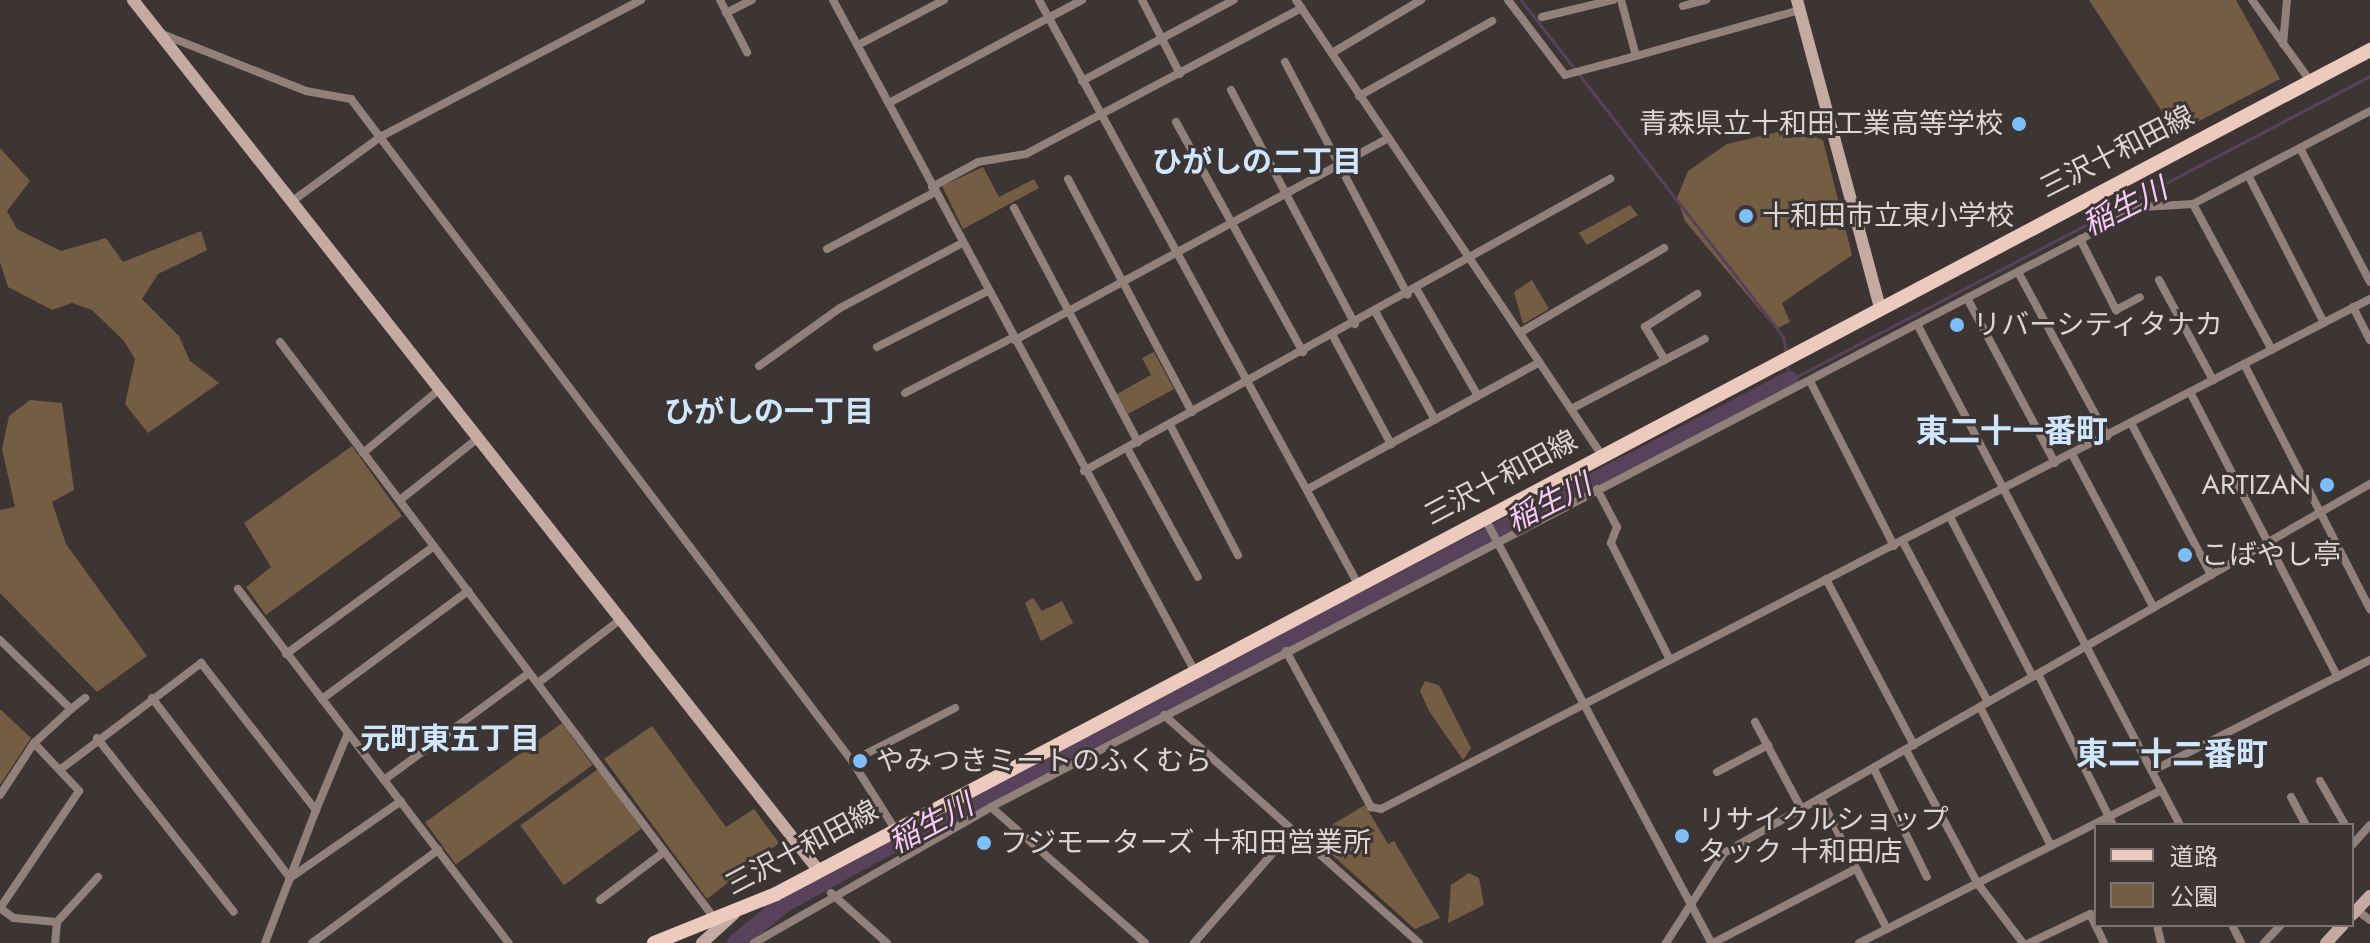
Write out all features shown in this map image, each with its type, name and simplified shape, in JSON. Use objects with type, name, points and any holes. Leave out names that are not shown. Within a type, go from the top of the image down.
[{"type":"main road","name":"三沢十和田線","points":[[654,943],[734,914],[819,871],[1193,668],[1487,522],[1601,454],[1879,304],[2370,50]]},
{"type":"street","points":[[133,0],[819,871]]},
{"type":"street","points":[[291,202],[380,137],[641,0]]},
{"type":"street","points":[[720,0],[747,52]]},
{"type":"street","points":[[726,13],[752,0]]},
{"type":"street","points":[[833,0],[1084,471],[1193,668]]},
{"type":"street","points":[[858,45],[944,0]]},
{"type":"street","points":[[1039,0],[1358,584]]},
{"type":"street","points":[[889,103],[1082,0]]},
{"type":"street","points":[[1142,0],[1180,74]]},
{"type":"street","points":[[1082,81],[1234,0]]},
{"type":"street","points":[[1296,0],[1601,454]]},
{"type":"street","points":[[1332,53],[1421,0]]},
{"type":"street","points":[[1508,0],[1565,75],[1799,5],[1879,304]]},
{"type":"street","points":[[1542,17],[1613,0]]},
{"type":"street","points":[[1621,0],[1636,56]]},
{"type":"street","points":[[1683,6],[1706,0]]},
{"type":"street","points":[[2252,0],[2311,82]]},
{"type":"street","points":[[2283,45],[2287,0]]},
{"type":"street","points":[[827,249],[978,162],[1026,154],[1302,8]]},
{"type":"street","points":[[1359,96],[1492,21]]},
{"type":"street","points":[[158,33],[306,91],[351,99],[852,761],[895,829]]},
{"type":"street","points":[[1285,62],[1412,292],[1478,396]]},
{"type":"street","points":[[1231,90],[1355,324]]},
{"type":"street","points":[[754,943],[831,893],[1164,715],[2080,239],[2143,207],[2193,204],[2370,111]]},
{"type":"street","points":[[1176,122],[1303,352]]},
{"type":"street","points":[[905,393],[1068,311],[1388,138]]},
{"type":"street","points":[[2300,148],[2370,282]]},
{"type":"street","points":[[2248,175],[2324,323]]},
{"type":"street","points":[[1068,179],[1192,412]]},
{"type":"street","points":[[1084,471],[1376,313],[1610,179]]},
{"type":"street","points":[[2193,204],[2272,350]]},
{"type":"street","points":[[1014,208],[1138,442]]},
{"type":"street","points":[[2080,239],[2116,310],[2140,297]]},
{"type":"street","points":[[759,366],[840,308],[962,243]]},
{"type":"street","points":[[1521,332],[1664,248]]},
{"type":"street","points":[[2018,272],[2107,436]]},
{"type":"street","points":[[2159,280],[2213,380]]},
{"type":"street","points":[[877,347],[988,291]]},
{"type":"street","points":[[1665,360],[1645,327],[1697,294]]},
{"type":"street","points":[[1967,298],[2055,463]]},
{"type":"street","points":[[1286,651],[1376,809],[1903,542],[2370,299]]},
{"type":"street","points":[[2353,307],[2370,340]]},
{"type":"street","points":[[1376,313],[1435,420]]},
{"type":"street","points":[[1917,324],[2179,823]]},
{"type":"street","points":[[1333,336],[1391,444]]},
{"type":"street","points":[[1571,409],[1705,339]]},
{"type":"street","points":[[280,342],[715,919]]},
{"type":"street","points":[[1308,489],[1540,362]]},
{"type":"street","points":[[2244,364],[2370,609]]},
{"type":"street","points":[[1810,381],[1894,546]]},
{"type":"street","points":[[363,453],[439,390]]},
{"type":"street","points":[[2190,392],[2338,677]]},
{"type":"street","points":[[2131,423],[2211,575]]},
{"type":"street","points":[[1170,425],[1238,555]]},
{"type":"street","points":[[400,500],[477,439]]},
{"type":"street","points":[[1127,448],[1198,577]]},
{"type":"street","points":[[2072,454],[2154,608]]},
{"type":"street","points":[[1666,943],[1691,909],[1717,858],[2370,484]]},
{"type":"street","points":[[1597,489],[1617,527],[1611,543],[1670,660]]},
{"type":"street","points":[[1950,517],[2111,821],[2162,790]]},
{"type":"street","points":[[1487,522],[1691,909],[1712,943],[1856,869]]},
{"type":"street","points":[[1903,542],[2051,846]]},
{"type":"street","points":[[286,654],[434,546]]},
{"type":"street","points":[[1826,579],[1978,884],[2026,943],[2090,914],[2094,922]]},
{"type":"street","points":[[238,589],[509,943]]},
{"type":"street","points":[[322,699],[468,591]]},
{"type":"street","points":[[538,683],[621,619]]},
{"type":"street","points":[[0,640],[71,709]]},
{"type":"street","points":[[2152,771],[2370,660]]},
{"type":"street","points":[[61,769],[97,738],[201,663],[316,810]]},
{"type":"street","points":[[384,780],[529,673]]},
{"type":"street","points":[[0,795],[34,743],[85,698]]},
{"type":"street","points":[[152,698],[290,878]]},
{"type":"street","points":[[852,761],[955,708]]},
{"type":"street","points":[[1164,715],[1419,943]]},
{"type":"street","points":[[1755,722],[1802,810]]},
{"type":"street","points":[[265,943],[348,733]]},
{"type":"street","points":[[97,738],[234,912]]},
{"type":"street","points":[[34,743],[79,791],[0,908],[14,918],[57,922]]},
{"type":"street","points":[[1717,772],[1768,745]]},
{"type":"street","points":[[1874,769],[1927,877]]},
{"type":"street","points":[[2320,781],[2344,823]]},
{"type":"street","points":[[2291,797],[2305,823]]},
{"type":"street","points":[[1821,799],[1887,929]]},
{"type":"street","points":[[290,878],[401,801]]},
{"type":"street","points":[[991,807],[1145,943]]},
{"type":"street","points":[[2354,841],[2370,825]]},
{"type":"street","points":[[1865,942],[2051,846],[2094,828]]},
{"type":"street","points":[[1194,943],[1293,830]]},
{"type":"street","points":[[312,943],[438,850]]},
{"type":"street","points":[[600,900],[664,852]]},
{"type":"street","points":[[55,943],[57,922],[98,877]]},
{"type":"street","points":[[831,893],[887,943]]},
{"type":"street","points":[[2370,896],[2355,913],[2370,920]]},
{"type":"street","points":[[702,943],[734,914]]},
{"type":"street","points":[[2264,943],[2279,927]]},
{"type":"street","points":[[2326,943],[2341,927]]},
{"type":"green space","points":[[2089,0],[2236,0],[2280,79],[2176,133]]},
{"type":"green space","points":[[1795,128],[1823,140],[1852,255],[1782,303],[1790,322],[1776,329],[1685,221],[1677,198],[1688,171],[1727,144]]},
{"type":"green space","points":[[0,148],[30,181],[7,211],[17,229],[61,251],[106,238],[123,262],[201,231],[207,250],[158,274],[142,299],[179,336],[190,361],[219,383],[148,433],[125,404],[135,359],[124,341],[92,310],[72,303],[52,310],[8,287],[0,262]]},
{"type":"green space","points":[[983,167],[999,197],[1034,179],[1039,188],[963,229],[942,186]]},
{"type":"green space","points":[[1630,205],[1638,215],[1587,245],[1579,233]]},
{"type":"green space","points":[[1532,280],[1549,309],[1523,324],[1514,292]]},
{"type":"green space","points":[[1154,352],[1174,389],[1128,414],[1117,394],[1151,375],[1142,358]]},
{"type":"green space","points":[[30,400],[62,403],[74,490],[52,502],[66,544],[147,656],[97,692],[0,593],[0,510],[15,507],[2,449],[9,416]]},
{"type":"green space","points":[[352,446],[402,516],[266,615],[246,587],[271,567],[244,523]]},
{"type":"green space","points":[[1033,598],[1042,611],[1062,601],[1073,623],[1041,641],[1025,603]]},
{"type":"green space","points":[[1425,681],[1439,685],[1471,748],[1463,760],[1429,711],[1420,691]]},
{"type":"green space","points":[[0,709],[31,738],[0,785]]},
{"type":"green space","points":[[562,723],[593,765],[456,864],[425,822]]},
{"type":"green space","points":[[652,726],[726,827],[754,809],[779,843],[707,899],[604,759]]},
{"type":"green space","points":[[598,769],[641,829],[564,885],[520,825]]},
{"type":"green space","points":[[1365,805],[1388,844],[1394,841],[1440,918],[1415,929],[1312,837]]},
{"type":"green space","points":[[1469,873],[1479,878],[1484,905],[1448,923],[1451,885]]},
{"type":"waterway","points":[[1521,0],[1783,337],[1786,354]]},
{"type":"waterway","name":"稲生川","points":[[1787,366],[1790,380],[2370,76]]},
{"type":"waterway","name":"稲生川","points":[[736,943],[782,905],[874,854],[1790,380]]},
{"type":"place","name":"青森県立十和田工業高等学校","points":[[2019,124]]},
{"type":"place","name":"十和田市立東小学校","points":[[1746,216]]},
{"type":"place","name":"リバーシティタナカ","points":[[1957,325]]},
{"type":"place","name":"ARTIZAN","points":[[2327,485]]},
{"type":"place","name":"こばやし亭","points":[[2185,555]]},
{"type":"place","name":"やみつきミートのふくむら","points":[[860,761]]},
{"type":"place","name":"リサイクルショップ タック 十和田店","points":[[1682,836]]},
{"type":"place","name":"フジモーターズ 十和田営業所","points":[[984,843]]},
{"type":"district","name":"ひがしの二丁目","points":[[1257,162]]},
{"type":"district","name":"ひがしの一丁目","points":[[769,412]]},
{"type":"district","name":"東二十一番町","points":[[2012,431]]},
{"type":"district","name":"元町東五丁目","points":[[450,739]]},
{"type":"district","name":"東二十二番町","points":[[2172,754]]}]
